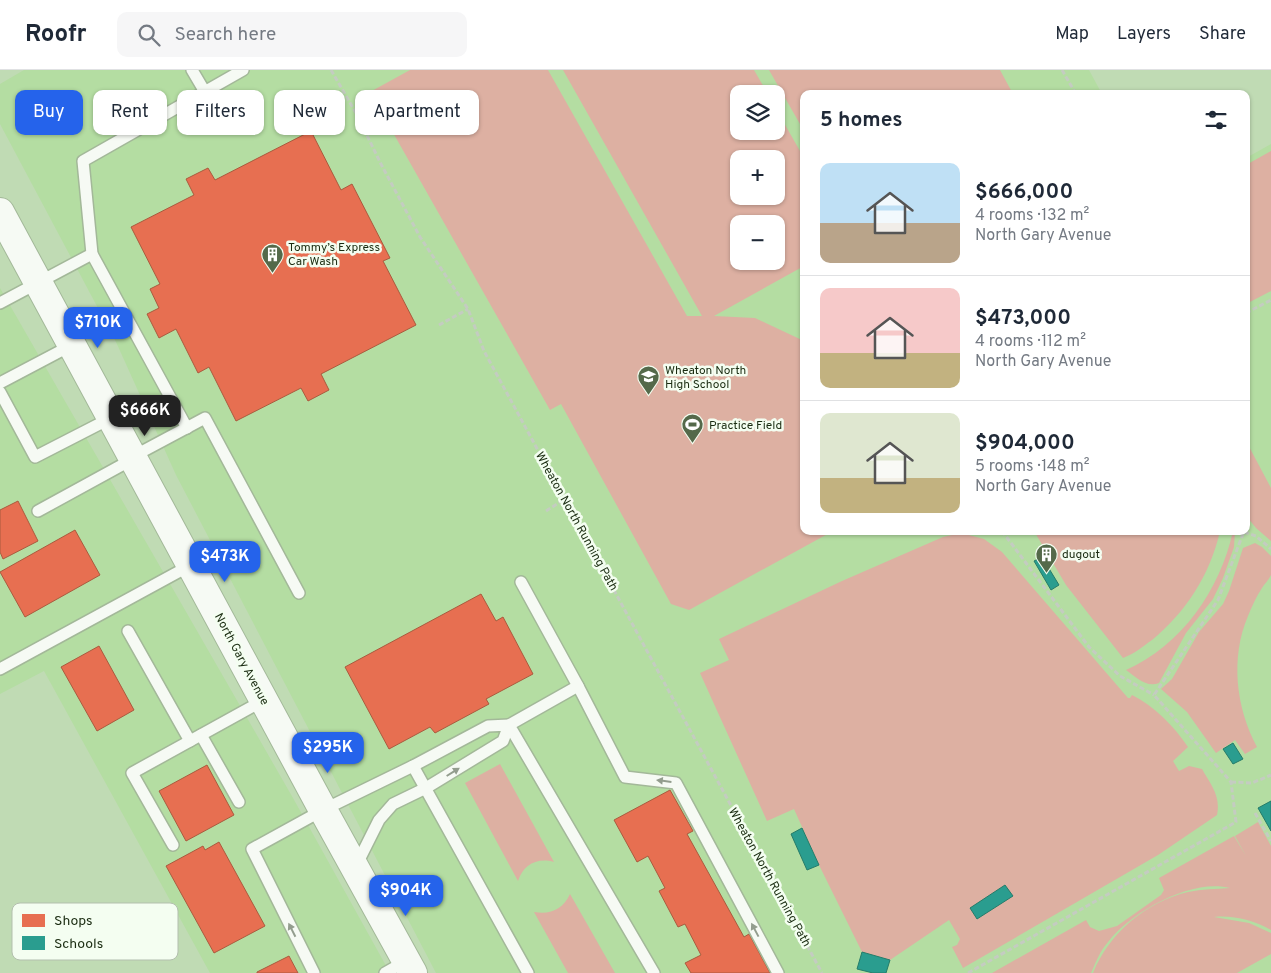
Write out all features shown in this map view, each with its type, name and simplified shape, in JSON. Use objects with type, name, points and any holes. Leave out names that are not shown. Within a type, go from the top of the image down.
[{"type":"street","name":"North Gary Avenue","points":[[0,212],[355,868],[401,969]]},
{"type":"lane","points":[[192,70],[204,90]]},
{"type":"lane","points":[[208,90],[243,70]]},
{"type":"lane","points":[[177,108],[83,161],[92,254],[187,428]]},
{"type":"lane","points":[[0,304],[92,254]]},
{"type":"lane","points":[[0,383],[72,345]]},
{"type":"lane","points":[[0,392],[35,457],[111,418]]},
{"type":"lane","points":[[38,511],[205,418],[299,593]]},
{"type":"lane","points":[[0,669],[191,565]]},
{"type":"lane","points":[[521,582],[625,777],[676,783],[778,973]]},
{"type":"lane","points":[[128,631],[190,741]]},
{"type":"lane","points":[[314,973],[252,849],[323,810],[413,766],[488,726],[509,725],[578,686]]},
{"type":"lane","points":[[172,845],[132,773],[264,700]]},
{"type":"lane","points":[[355,868],[379,820],[393,804],[426,788],[503,741],[509,725]]},
{"type":"lane","points":[[509,725],[654,973]]},
{"type":"lane","points":[[201,735],[239,802]]},
{"type":"lane","points":[[413,766],[528,973]]},
{"type":"path","name":"Wheaton North Running Path","points":[[331,70],[356,113],[380,164],[420,237],[468,309],[484,351],[822,973]]},
{"type":"path","points":[[1062,70],[1074,90]]},
{"type":"path","points":[[1250,311],[1271,300]]},
{"type":"path","points":[[439,325],[468,309]]},
{"type":"path","points":[[546,511],[565,500]]},
{"type":"path","points":[[1250,534],[1256,536],[1271,549]]},
{"type":"path","points":[[968,973],[1236,822],[1231,782],[1154,695],[1120,676],[1089,647],[1005,535]]},
{"type":"path","points":[[1154,695],[1218,600],[1243,535]]},
{"type":"path","points":[[1231,782],[1252,783],[1271,775]]},
{"type":"path","points":[[1256,813],[1271,841]]},
{"type":"shaded area","points":[[24,70],[1089,70],[1100,90],[800,90],[800,535],[1250,535],[1250,156],[1271,144],[1271,973],[436,973],[176,475],[116,342],[0,124],[0,84]]},
{"type":"shaded area","points":[[410,70],[548,70],[687,316],[702,316],[563,70],[754,70],[763,85],[730,85],[730,140],[785,140],[785,125],[800,151],[800,268],[714,316],[755,318],[800,339],[800,535],[826,535],[689,610],[671,604],[561,404],[550,410],[394,135],[479,135],[479,90],[374,90]]},
{"type":"shaded area","points":[[769,70],[1000,70],[1011,90],[800,90],[800,124],[785,98],[785,85],[778,85]]},
{"type":"shaded area","points":[[1271,151],[1271,291],[1250,302],[1250,163]]},
{"type":"shaded area","points":[[0,288],[293,798],[390,973],[210,973],[178,915],[178,903],[172,903],[44,671],[0,694]]},
{"type":"shaded area","points":[[1250,449],[1271,488],[1271,541],[1250,521]]},
{"type":"shaded area","points":[[969,535],[984,539],[1002,552],[1128,698],[1132,695],[1148,705],[1163,717],[1176,732],[1188,747],[1173,761],[1179,771],[1189,766],[1202,769],[1218,802],[1217,815],[1158,855],[963,968],[952,947],[957,945],[960,939],[949,920],[890,960],[862,952],[794,809],[767,821],[700,673],[729,660],[719,639],[842,581],[943,537]],"holes":[[[1012,896],[977,919],[971,908]]]},
{"type":"shaded area","points":[[1036,535],[1219,535],[1210,563],[1186,605],[1152,640],[1123,658],[1066,585]]},
{"type":"shaded area","points":[[1232,535],[1235,535],[1234,547],[1213,599],[1186,633],[1159,683],[1150,684],[1137,679],[1126,670],[1165,646],[1181,631],[1196,613],[1208,594],[1219,574]]},
{"type":"shaded area","points":[[1255,543],[1271,556],[1271,575],[1258,595],[1242,632],[1237,666],[1240,699],[1244,716],[1257,747],[1245,754],[1235,740],[1216,753],[1187,712],[1161,689],[1172,679],[1199,632],[1223,604],[1243,548]]},
{"type":"shaded area","points":[[500,764],[554,862],[542,861],[532,864],[523,871],[518,881],[465,783]]},
{"type":"shaded area","points":[[1258,822],[1271,846],[1271,930],[1243,919],[1214,917],[1249,923],[1271,933],[1271,954],[1237,973],[1093,973],[1100,958],[1119,932],[1144,911],[1158,903],[1188,892],[1230,888],[1215,886],[1180,893],[1163,900],[1146,909],[1118,931],[1105,945],[1091,973],[992,973],[1086,920],[1090,927],[1099,931],[1117,926],[1161,895],[1164,890],[1159,878],[1234,836],[1246,856],[1235,836]]},
{"type":"shaded area","points":[[570,894],[615,973],[568,973],[534,912],[546,913],[556,910],[564,904]]},
{"type":"building: Shops","name":"Tommy’s Express Car Wash","points":[[303,135],[313,135],[341,190],[352,184],[390,258],[383,261],[416,325],[321,374],[329,390],[308,401],[301,388],[236,421],[209,367],[198,373],[176,329],[159,338],[147,314],[159,308],[150,289],[160,284],[131,227],[194,195],[186,179],[208,168],[215,180]]},
{"type":"building: Shops","points":[[18,501],[38,541],[3,559],[0,552],[0,510]]},
{"type":"building: Shops","points":[[75,530],[100,575],[25,617],[0,572]]},
{"type":"building: Shops","points":[[481,594],[496,621],[503,617],[533,674],[486,699],[489,704],[435,733],[430,727],[389,749],[345,667]]},
{"type":"building: Shops","points":[[99,646],[134,710],[97,731],[61,667]]},
{"type":"building: Shops","points":[[207,765],[234,815],[186,841],[159,791]]},
{"type":"building: Shops","points":[[670,790],[693,831],[687,834],[744,937],[749,934],[770,973],[691,973],[685,963],[701,955],[685,924],[678,927],[659,891],[665,888],[648,856],[637,862],[614,820]]},
{"type":"building: Shops","points":[[219,842],[265,926],[214,953],[166,866],[203,846],[205,850]]},
{"type":"building: Shops","points":[[289,956],[298,973],[257,973],[257,972]]},
{"type":"building: Schools","name":"dugout","points":[[1042,557],[1059,585],[1051,590],[1034,561]]},
{"type":"building: Schools","points":[[1233,743],[1243,759],[1233,764],[1223,749]]},
{"type":"building: Schools","points":[[1271,801],[1271,831],[1258,808]]},
{"type":"building: Schools","points":[[802,828],[819,865],[807,870],[791,834]]},
{"type":"building: Schools","points":[[1005,885],[1013,896],[977,919],[970,908]]},
{"type":"building: Schools","points":[[862,952],[890,960],[886,973],[873,973],[857,969]]},
{"type":"place","name":"Tommy’s Express Car Wash","points":[[272,273]]},
{"type":"place","name":"Wheaton North High School","points":[[649,396]]},
{"type":"place","name":"Practice Field","points":[[693,444]]},
{"type":"place","name":"dugout","points":[[1046,573]]}]
